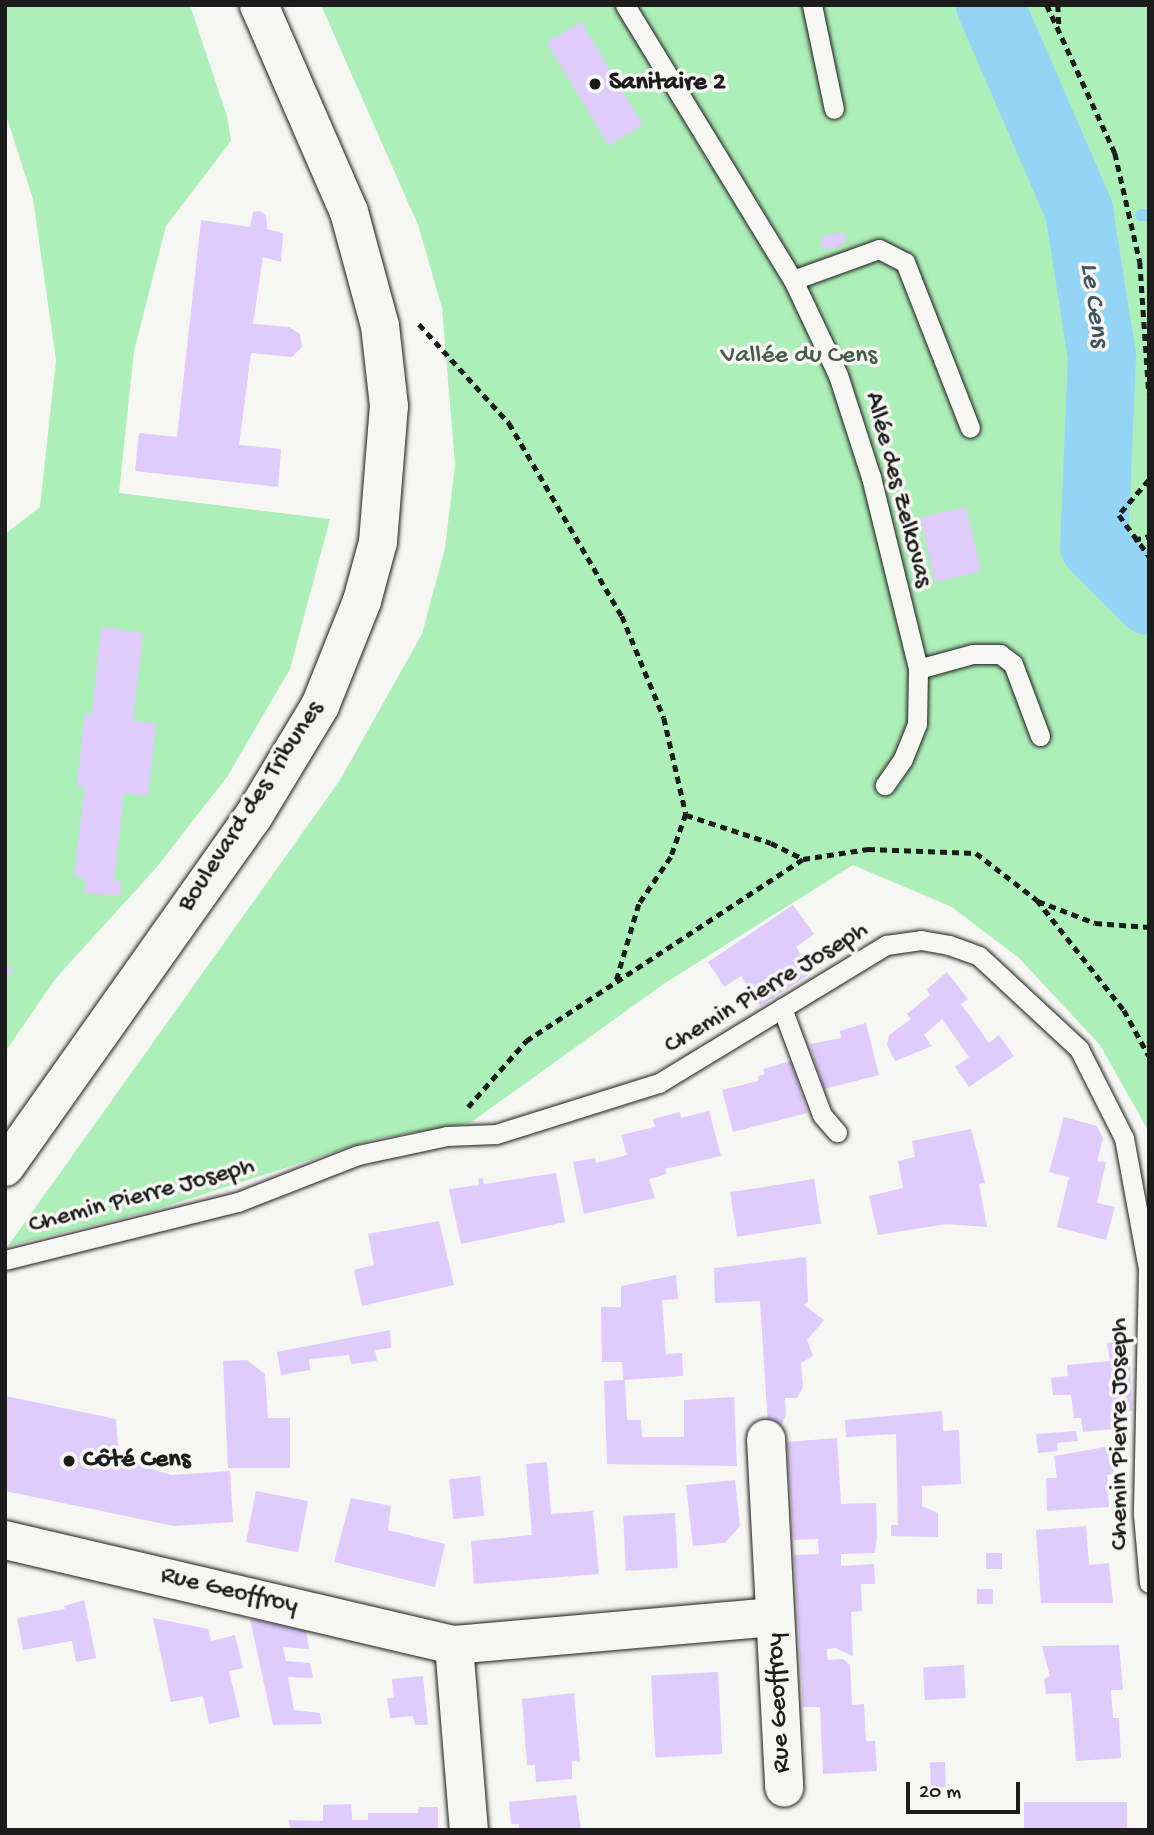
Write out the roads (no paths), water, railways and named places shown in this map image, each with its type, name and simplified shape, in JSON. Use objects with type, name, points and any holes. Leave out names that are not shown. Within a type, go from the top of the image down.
[{"type":"street","name":"Boulevard des Tribunes","points":[[5,1167],[253,817],[320,706],[343,655],[374,554],[386,481],[387,370],[373,296],[349,212],[259,5]]},
{"type":"street","name":"Rue Geoffroy","points":[[766,1439],[784,1788]]},
{"type":"street","name":"Rue Geoffroy","points":[[5,1540],[454,1645],[775,1617]]},
{"type":"street","points":[[454,1645],[469,1830]]},
{"type":"lane","name":"Allée des Zelkovas","points":[[625,5],[793,280],[838,374],[863,452],[918,669],[916,724],[903,760],[885,785]]},
{"type":"lane","points":[[812,5],[834,109]]},
{"type":"lane","points":[[793,280],[879,249],[905,262],[970,428]]},
{"type":"lane","points":[[918,669],[973,653],[1000,654],[1013,664],[1040,736]]},
{"type":"lane","name":"Chemin Pierre Joseph","points":[[5,1260],[238,1202],[358,1155],[447,1136],[496,1134],[659,1083],[886,945],[921,940],[979,956],[1079,1049],[1124,1138],[1148,1269],[1143,1515],[1149,1583]]},
{"type":"lane","points":[[782,1008],[822,1115],[837,1132]]},
{"type":"waterway","name":"Le Cens","points":[[990,5],[1079,211],[1102,356],[1094,546],[1149,601]]},
{"type":"waterway","points":[[1079,211],[1101,212]]},
{"type":"waterway","points":[[1141,215],[1149,215]]},
{"type":"place","name":"Sanitaire 2","points":[[595,84]]},
{"type":"place","name":"Côté Cens","points":[[69,1461]]},
{"type":"park label","name":"Vallée du Cens","points":[[799,357]]}]
